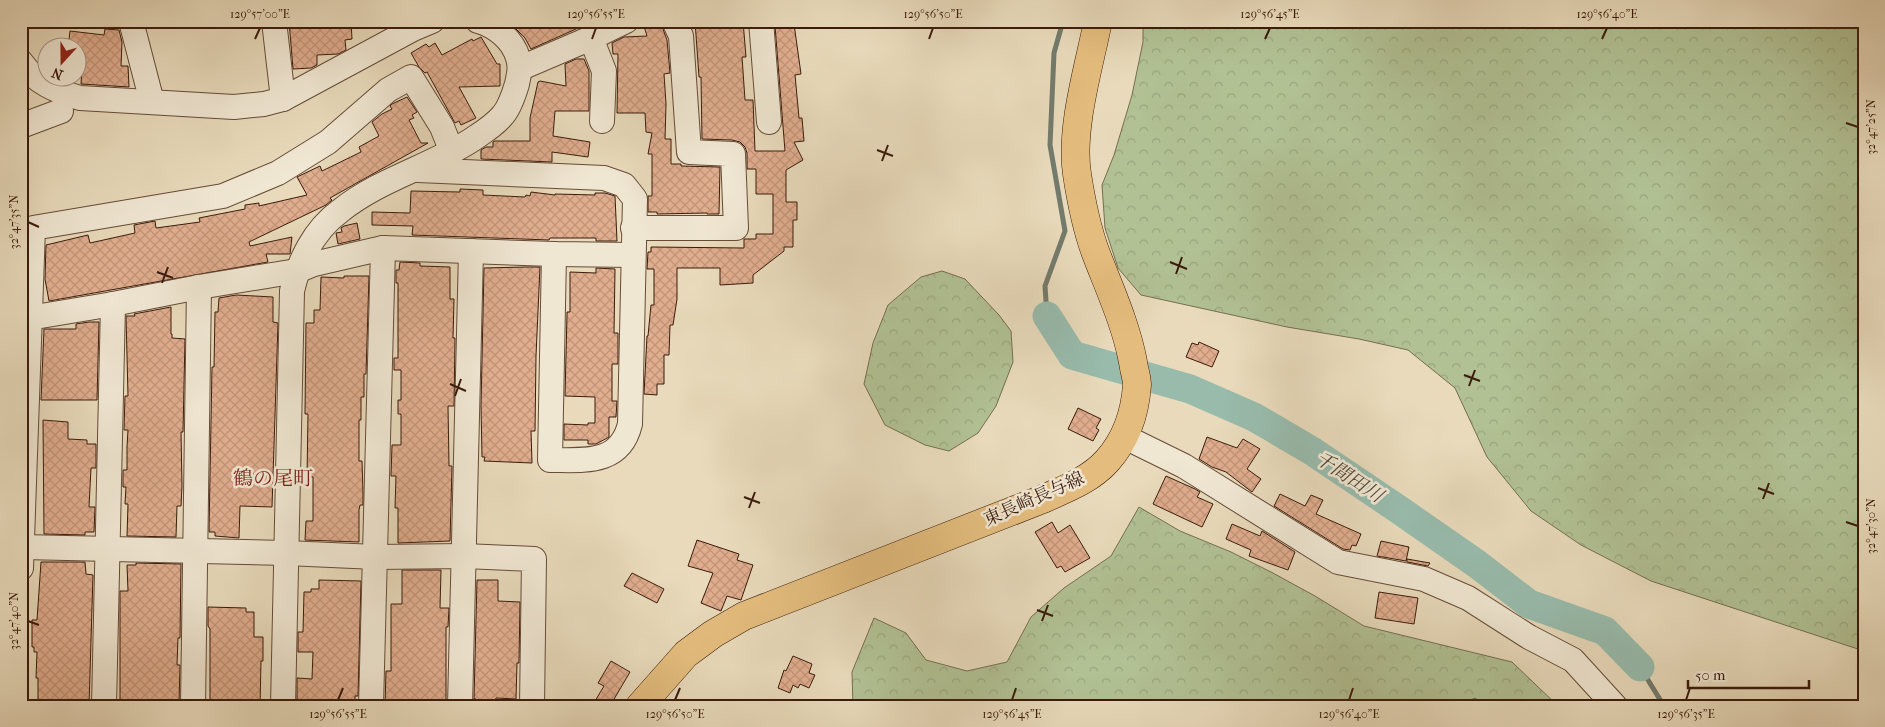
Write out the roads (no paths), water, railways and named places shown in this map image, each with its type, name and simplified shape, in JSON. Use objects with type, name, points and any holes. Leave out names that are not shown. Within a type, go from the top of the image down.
[{"type":"main road","name":"東長崎長与線","points":[[640,706],[686,654],[744,616],[1042,499],[1082,481],[1106,462],[1125,437],[1134,410],[1137,383],[1121,318],[1083,211],[1076,172],[1075,134],[1098,21]]},
{"type":"street","points":[[130,21],[152,102]]},
{"type":"street","points":[[274,21],[283,99]]},
{"type":"street","points":[[21,62],[30,74],[44,84],[80,98],[234,107],[264,104],[283,99],[413,29],[432,21]]},
{"type":"street","points":[[283,706],[292,291],[297,272],[321,228],[340,210],[367,193],[452,152],[490,128],[504,114],[514,94],[521,68],[516,50],[508,39],[497,30],[478,21]]},
{"type":"street","points":[[521,68],[626,21]]},
{"type":"street","points":[[634,228],[736,228],[733,154],[689,152],[682,36],[674,21]]},
{"type":"street","points":[[761,21],[769,122]]},
{"type":"street","points":[[591,38],[604,71],[602,121]]},
{"type":"street","points":[[452,152],[442,127],[411,77],[388,90],[328,142],[278,173],[222,196],[33,228],[26,239],[29,318],[22,558],[108,548],[376,557],[464,556],[534,559],[532,706]]},
{"type":"street","points":[[21,126],[60,111]]},
{"type":"street","points":[[414,170],[604,178],[624,184],[634,199],[630,424],[628,435],[623,444],[606,456],[593,459],[550,460],[554,254]]},
{"type":"street","points":[[29,318],[199,287],[297,272],[314,264],[383,248],[633,256]]},
{"type":"street","points":[[371,706],[383,248]]},
{"type":"street","points":[[460,706],[471,251]]},
{"type":"street","points":[[193,706],[199,287]]},
{"type":"street","points":[[104,706],[113,304]]},
{"type":"street","points":[[1125,437],[1184,466],[1338,562],[1424,579],[1468,598],[1529,637],[1573,660],[1615,706]]},
{"type":"waterway","points":[[1047,316],[1045,286],[1065,231],[1050,145],[1054,53],[1063,21]]},
{"type":"waterway","name":"千間田川","points":[[1047,316],[1072,355],[1190,389],[1254,417],[1312,451],[1398,509],[1477,564],[1529,604],[1605,631],[1640,667]]},
{"type":"waterway","points":[[1640,667],[1664,706]]},
{"type":"district","name":"鶴の尾町","points":[[273,478]]}]
